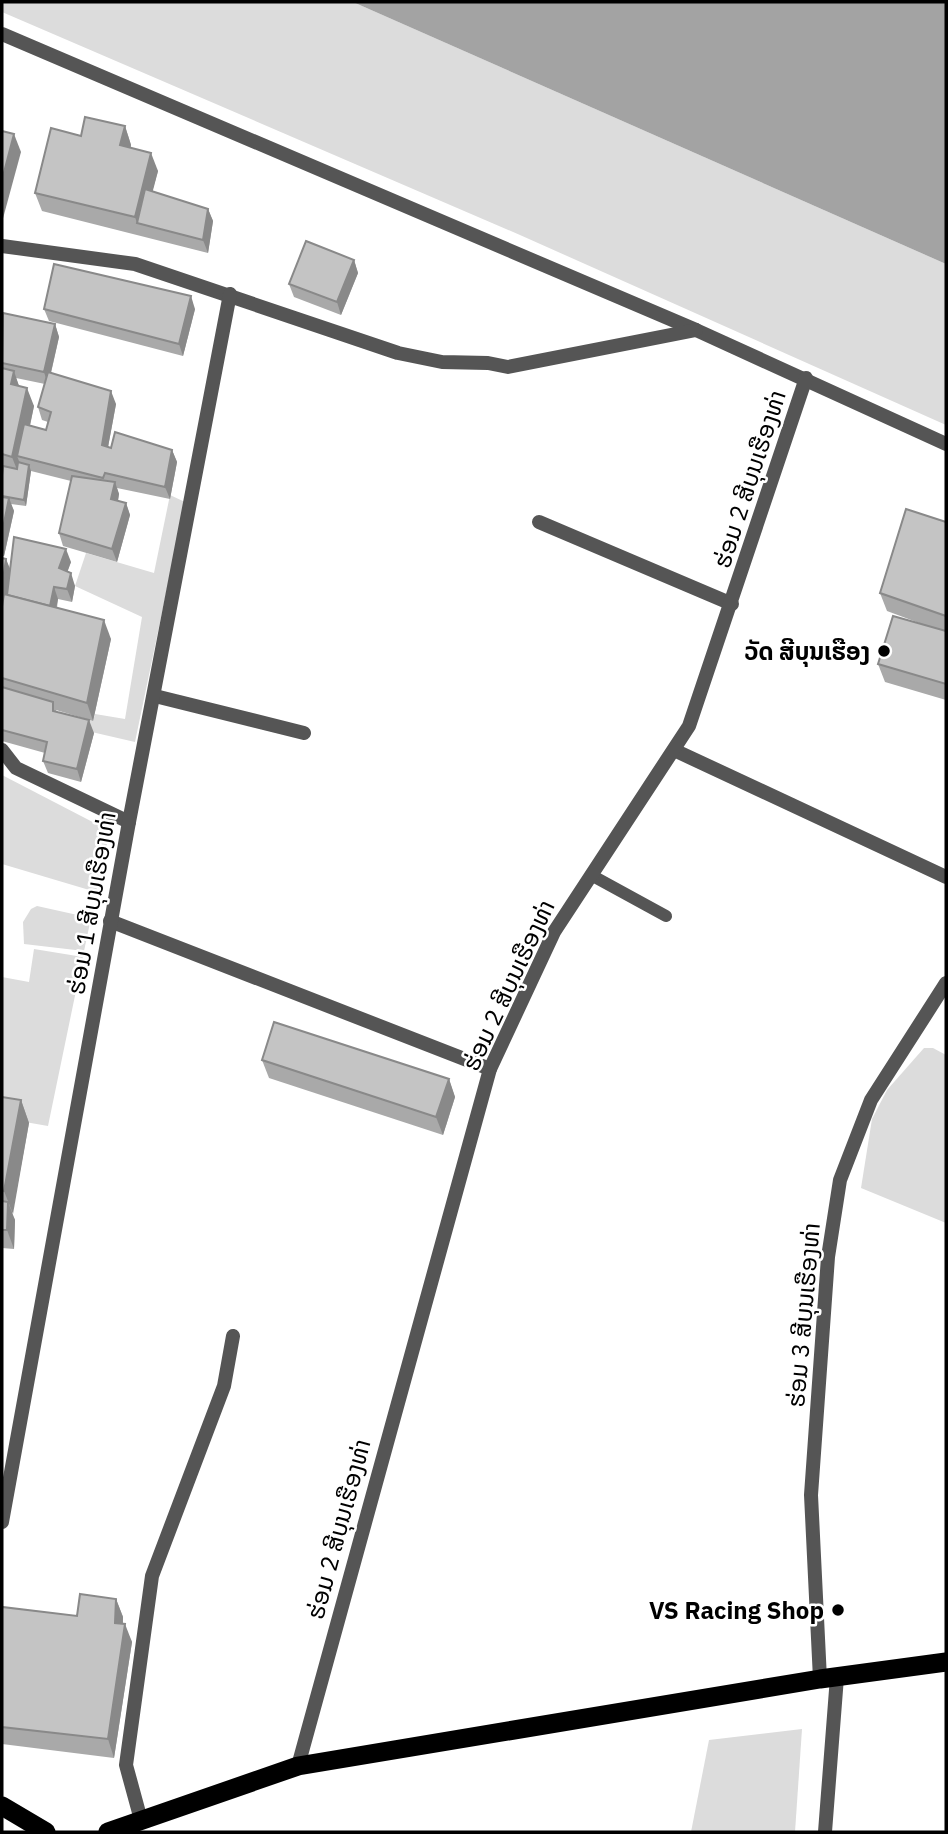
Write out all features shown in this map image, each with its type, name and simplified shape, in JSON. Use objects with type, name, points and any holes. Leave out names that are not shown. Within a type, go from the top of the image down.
[{"type":"highway","points":[[108,1832],[298,1766],[829,1678],[946,1662]]},
{"type":"highway","points":[[2,1806],[46,1832]]},
{"type":"street","points":[[2,34],[696,330],[946,444]]},
{"type":"street","points":[[2,248],[135,264],[230,294],[397,353],[442,362],[508,367],[696,330]]},
{"type":"street","name":"ຮ່ອມ 1 ສີບຸນເຮືອງທ່າ","points":[[2,1522],[110,921],[230,294]]},
{"type":"street","name":"ຮ່ອມ 2 ສີບຸນເຮືອງທ່າ","points":[[298,1766],[490,1069],[554,932],[689,726],[806,379]]},
{"type":"street","points":[[539,522],[732,604]]},
{"type":"street","points":[[155,696],[304,733]]},
{"type":"street","points":[[2,750],[16,768],[129,822]]},
{"type":"street","points":[[674,750],[946,877]]},
{"type":"street","points":[[110,921],[490,1069]]},
{"type":"street","name":"ຮ່ອມ 3 ສີບຸນເຮືອງທ່າ","points":[[825,1832],[829,1678],[811,1495],[828,1257],[840,1180],[871,1100],[946,983]]},
{"type":"street","points":[[141,1820],[126,1765],[152,1576],[197,1465],[224,1386],[233,1336]]},
{"type":"lane","points":[[591,875],[666,916]]},
{"type":"shaded area","points":[[2,2],[353,2],[946,264],[946,425],[520,235],[2,12]]},
{"type":"shaded area","points":[[353,2],[946,2],[946,264]]},
{"type":"shaded area","points":[[170,495],[185,502],[135,742],[57,724],[59,711],[93,721],[95,714],[125,719],[142,617],[75,586],[86,553],[154,573]]},
{"type":"shaded area","points":[[2,775],[110,831],[96,892],[2,864]]},
{"type":"shaded area","points":[[37,906],[91,918],[84,951],[24,944],[23,922],[31,909]]},
{"type":"shaded area","points":[[34,949],[83,957],[48,1126],[2,1118],[2,977],[29,982]]},
{"type":"shaded area","points":[[924,1048],[933,1048],[946,1055],[946,1223],[861,1188],[872,1119],[887,1090]]},
{"type":"shaded area","points":[[802,1729],[795,1832],[691,1832],[709,1740]]},
{"type":"building","points":[[85,117],[125,126],[120,145],[151,153],[135,217],[35,193],[51,128],[81,136]]},
{"type":"building","points":[[2,131],[14,134],[2,180]]},
{"type":"building","points":[[145,189],[208,209],[203,240],[137,223]]},
{"type":"building","points":[[306,241],[354,260],[337,302],[289,284]]},
{"type":"building","points":[[54,264],[191,296],[179,344],[44,309]]},
{"type":"building","points":[[3,313],[55,324],[44,372],[2,363]]},
{"type":"building","points":[[2,368],[14,371],[11,384],[27,388],[12,457],[2,454]]},
{"type":"building","points":[[48,372],[111,391],[102,445],[111,448],[115,432],[172,450],[165,487],[105,473],[103,478],[17,456],[24,424],[46,430],[51,412],[38,407]]},
{"type":"building","points":[[18,462],[29,465],[24,500],[2,496],[3,466],[17,469]]},
{"type":"building","points":[[72,476],[115,482],[111,499],[126,503],[112,549],[59,533]]},
{"type":"building","points":[[2,497],[9,498],[2,533]]},
{"type":"building","points":[[906,509],[946,522],[946,616],[880,593]]},
{"type":"building","points":[[14,537],[66,549],[59,568],[71,573],[67,589],[54,587],[50,606],[7,595]]},
{"type":"building","points":[[2,558],[6,559],[2,586]]},
{"type":"building","points":[[4,594],[104,620],[87,703],[2,678]]},
{"type":"building","points":[[893,616],[946,631],[946,684],[878,664]]},
{"type":"building","points":[[2,687],[53,702],[53,711],[89,720],[77,769],[43,761],[47,742],[2,730]]},
{"type":"building","points":[[274,1022],[449,1079],[436,1117],[262,1060]]},
{"type":"building","points":[[2,1097],[21,1100],[4,1191],[2,1191]]},
{"type":"building","points":[[2,1201],[8,1202],[7,1230],[2,1230]]},
{"type":"building","points":[[80,1594],[116,1599],[115,1623],[125,1624],[108,1739],[2,1727],[2,1607],[77,1616]]},
{"type":"place","name":"ວັດ ສີບຸນເຮືອງ","points":[[884,651]]},
{"type":"place","name":"VS Racing Shop","points":[[838,1610]]}]
